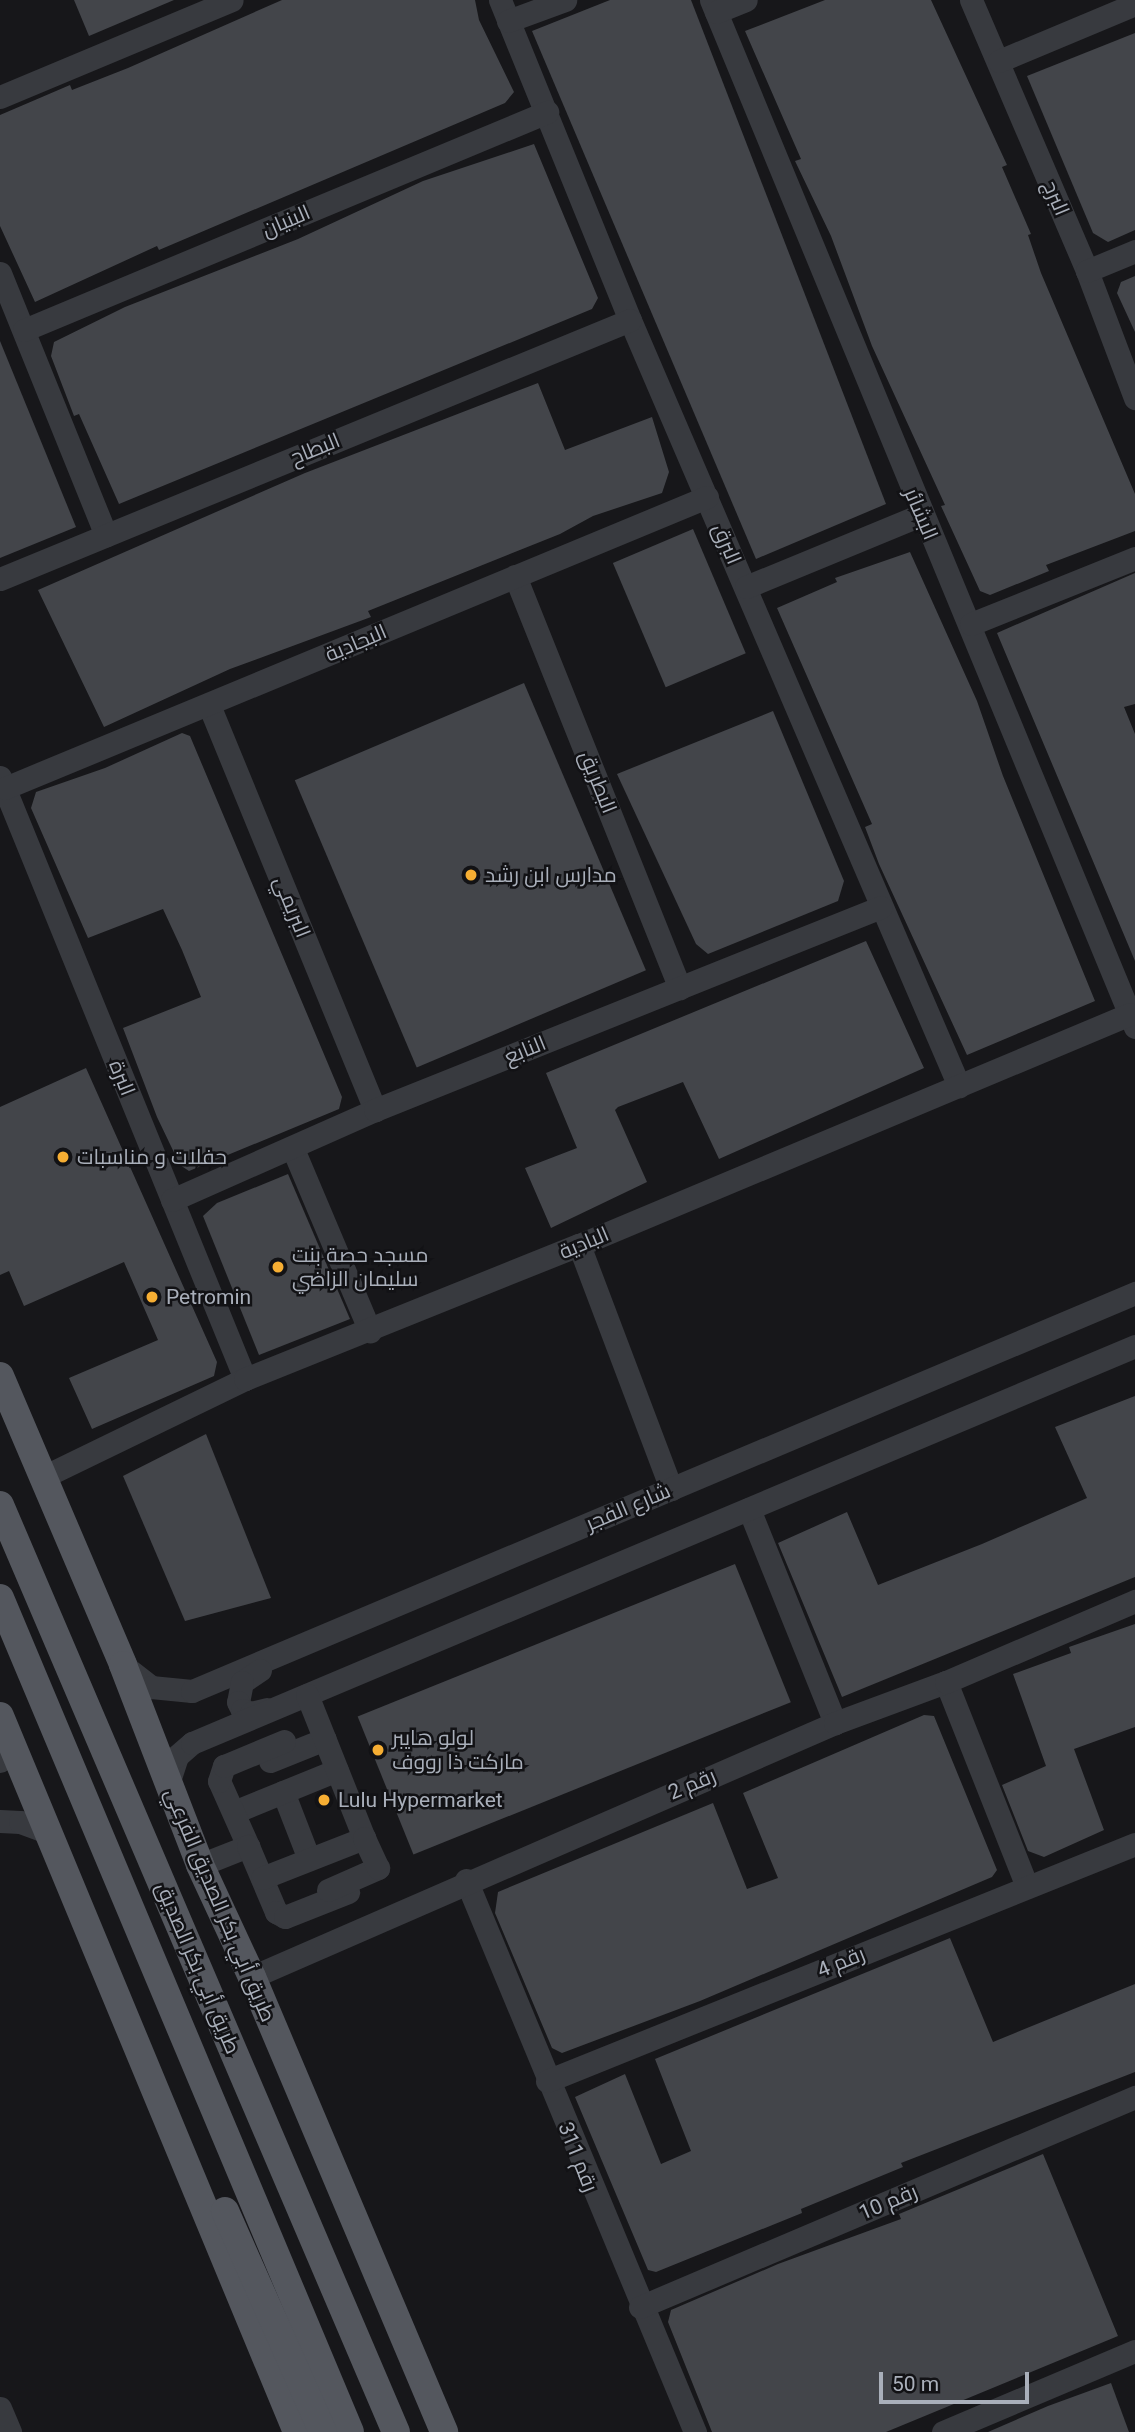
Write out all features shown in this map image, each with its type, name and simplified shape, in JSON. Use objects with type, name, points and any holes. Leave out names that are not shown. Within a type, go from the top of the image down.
[{"type":"main road","name":"طريق أبي بكر الصديق الفرعي","points":[[0,1376],[41,1478],[123,1665],[200,1865],[252,1977],[444,2432]]},
{"type":"main road","points":[[0,1420],[44,1518],[123,1665]]},
{"type":"main road","name":"طريق أبي بكر الصديق","points":[[0,1505],[396,2432]]},
{"type":"main road","name":"طريق أبي بكر الصديق","points":[[0,1598],[350,2432]]},
{"type":"main road","points":[[1,1719],[297,2432]]},
{"type":"main road","points":[[124,2016],[223,2206],[323,2432]]},
{"type":"main road","points":[[321,2140],[427,2432]]},
{"type":"street","points":[[0,97],[232,0]]},
{"type":"street","points":[[504,10],[565,0]]},
{"type":"street","points":[[714,6],[746,0]]},
{"type":"street","name":"البرج","points":[[971,0],[1087,271],[1135,398]]},
{"type":"street","points":[[999,61],[1135,5]]},
{"type":"street","name":"البشائر","points":[[714,6],[921,515],[971,624],[1132,1021]]},
{"type":"street","name":"البرق","points":[[504,10],[630,320],[959,1086]]},
{"type":"street","name":"البنيان","points":[[24,330],[547,111]]},
{"type":"street","points":[[1087,271],[1135,251]]},
{"type":"street","points":[[0,273],[106,536]]},
{"type":"street","name":"البطاح","points":[[0,579],[630,320]]},
{"type":"street","name":"البجادية","points":[[2,782],[209,705],[708,497]]},
{"type":"street","points":[[746,587],[921,515]]},
{"type":"street","points":[[971,624],[1135,558]]},
{"type":"street","name":"البطريق","points":[[515,576],[680,988]]},
{"type":"street","name":"البريمي","points":[[209,705],[376,1110]]},
{"type":"street","name":"البرة","points":[[2,782],[245,1380]]},
{"type":"street","name":"النابع","points":[[172,1200],[293,1149],[376,1110],[881,907]]},
{"type":"street","name":"البادية","points":[[41,1478],[245,1380],[579,1245],[959,1086],[1132,1021]]},
{"type":"street","points":[[293,1149],[370,1331]]},
{"type":"street","points":[[579,1245],[671,1489]]},
{"type":"street","name":"شارع الفجر","points":[[123,1665],[150,1687],[192,1691],[1135,1293]]},
{"type":"street","points":[[168,1784],[177,1756],[192,1743],[1135,1346]]},
{"type":"street","points":[[749,1509],[835,1723]]},
{"type":"street","name":"رقم 2","points":[[252,1977],[466,1880],[835,1723],[946,1682],[1135,1601]]},
{"type":"street","points":[[292,1648],[242,1682],[238,1702],[242,1710],[251,1713],[300,1698]]},
{"type":"street","points":[[946,1682],[1027,1887]]},
{"type":"street","points":[[300,1698],[325,1739],[378,1868],[302,1901]]},
{"type":"street","points":[[0,1760],[1,1719]]},
{"type":"street","points":[[247,1770],[325,1739]]},
{"type":"street","points":[[284,1741],[224,1766],[219,1781],[276,1912],[285,1917],[348,1892]]},
{"type":"street","points":[[234,1812],[337,1770]]},
{"type":"street","points":[[283,1792],[309,1859]]},
{"type":"street","points":[[0,1821],[20,1822],[47,1832]]},
{"type":"street","points":[[262,1878],[364,1838]]},
{"type":"street","points":[[200,1865],[247,1846]]},
{"type":"street","name":"رقم 4","points":[[547,2081],[1027,1887],[1133,1849]]},
{"type":"street","name":"رقم 311","points":[[466,1880],[640,2307],[695,2432]]},
{"type":"street","name":"رقم 10","points":[[640,2307],[1135,2097]]},
{"type":"street","points":[[943,2432],[1135,2351]]},
{"type":"street","points":[[0,2408],[10,2432]]},
{"type":"building","points":[[74,0],[174,0],[89,36]]},
{"type":"building","points":[[282,0],[475,0],[479,20],[514,92],[505,103],[159,250],[157,246],[35,302],[0,226],[0,115],[70,85],[72,90],[128,68]]},
{"type":"building","points":[[610,0],[691,0],[886,504],[756,559],[532,31]]},
{"type":"building","points":[[825,0],[931,0],[1007,165],[1002,167],[1031,234],[1028,235],[1041,273],[1135,494],[1135,531],[1046,565],[1049,571],[990,595],[980,591],[941,506],[945,505],[872,346],[831,236],[795,161],[801,159],[745,31]]},
{"type":"building","points":[[1135,33],[1135,230],[1108,242],[1093,233],[1027,76]]},
{"type":"building","points":[[534,144],[598,298],[592,309],[119,504],[79,414],[74,416],[51,356],[54,342],[125,307],[298,239],[423,181]]},
{"type":"building","points":[[1135,276],[1135,332],[1117,293],[1121,282]]},
{"type":"building","points":[[0,341],[76,527],[0,558]]},
{"type":"building","points":[[538,383],[565,450],[652,417],[669,472],[662,493],[593,516],[560,534],[368,611],[371,617],[230,669],[104,727],[38,590],[305,473]]},
{"type":"building","points":[[693,529],[746,653],[666,687],[613,563]]},
{"type":"building","points":[[910,552],[977,701],[1003,776],[1095,1001],[967,1055],[879,864],[865,827],[872,824],[777,608],[837,582],[835,578]]},
{"type":"building","points":[[1135,573],[1135,704],[1124,707],[1135,734],[1135,961],[997,633]]},
{"type":"building","name":"مدارس ابن رشد","points":[[524,683],[646,970],[417,1067],[295,780]]},
{"type":"building","points":[[773,711],[844,881],[838,901],[708,954],[696,944],[617,774]]},
{"type":"building","points":[[182,733],[190,736],[342,1097],[339,1109],[189,1171],[180,1165],[157,1117],[123,1028],[201,997],[182,950],[163,909],[88,938],[31,808],[36,792],[105,768]]},
{"type":"building","points":[[866,941],[924,1068],[719,1159],[683,1082],[618,1107],[615,1110],[647,1182],[551,1228],[525,1168],[577,1148],[546,1073]]},
{"type":"building","points":[[86,1068],[217,1362],[214,1376],[92,1429],[69,1378],[158,1340],[124,1262],[24,1306],[9,1271],[0,1275],[0,1107]]},
{"type":"building","name":"مسجد حصة بنت سليمان الزاضي","points":[[288,1174],[350,1319],[259,1355],[203,1216],[217,1203]]},
{"type":"building","points":[[1135,1396],[1135,1577],[842,1697],[778,1543],[847,1512],[878,1585],[982,1544],[1087,1498],[1055,1427]]},
{"type":"building","points":[[206,1434],[271,1598],[185,1621],[123,1476]]},
{"type":"building","points":[[735,1564],[791,1702],[413,1855],[358,1716]]},
{"type":"building","points":[[1135,1624],[1135,1727],[1074,1749],[1104,1830],[1044,1857],[1028,1851],[1002,1785],[1046,1766],[1013,1674],[1071,1653],[1069,1647]]},
{"type":"building","points":[[924,1715],[934,1716],[997,1870],[992,1877],[700,2001],[562,2053],[552,2048],[495,1913],[498,1892],[713,1803],[747,1889],[778,1878],[743,1793]]},
{"type":"building","points":[[950,1938],[993,2042],[1135,1984],[1135,2072],[901,2163],[903,2167],[801,2209],[802,2213],[656,2272],[648,2270],[575,2097],[625,2074],[661,2164],[691,2151],[655,2059]]},
{"type":"building","points":[[1043,2154],[1118,2336],[886,2432],[712,2432],[668,2322],[671,2310],[778,2264],[901,2219],[899,2214]]},
{"type":"building","points":[[1111,2383],[1129,2432],[988,2432],[1048,2406]]},
{"type":"place","name":"مدارس ابن رشد","points":[[471,875]]},
{"type":"place","name":"حفلات و مناسبات","points":[[63,1157]]},
{"type":"place","name":"مسجد حصة بنت سليمان الزاضي","points":[[278,1267]]},
{"type":"place","name":"Petromin","points":[[152,1297]]},
{"type":"place","name":"لولو هايبر ماركت ذا رووف","points":[[378,1750]]},
{"type":"place","name":"Lulu Hypermarket","points":[[324,1800]]}]
